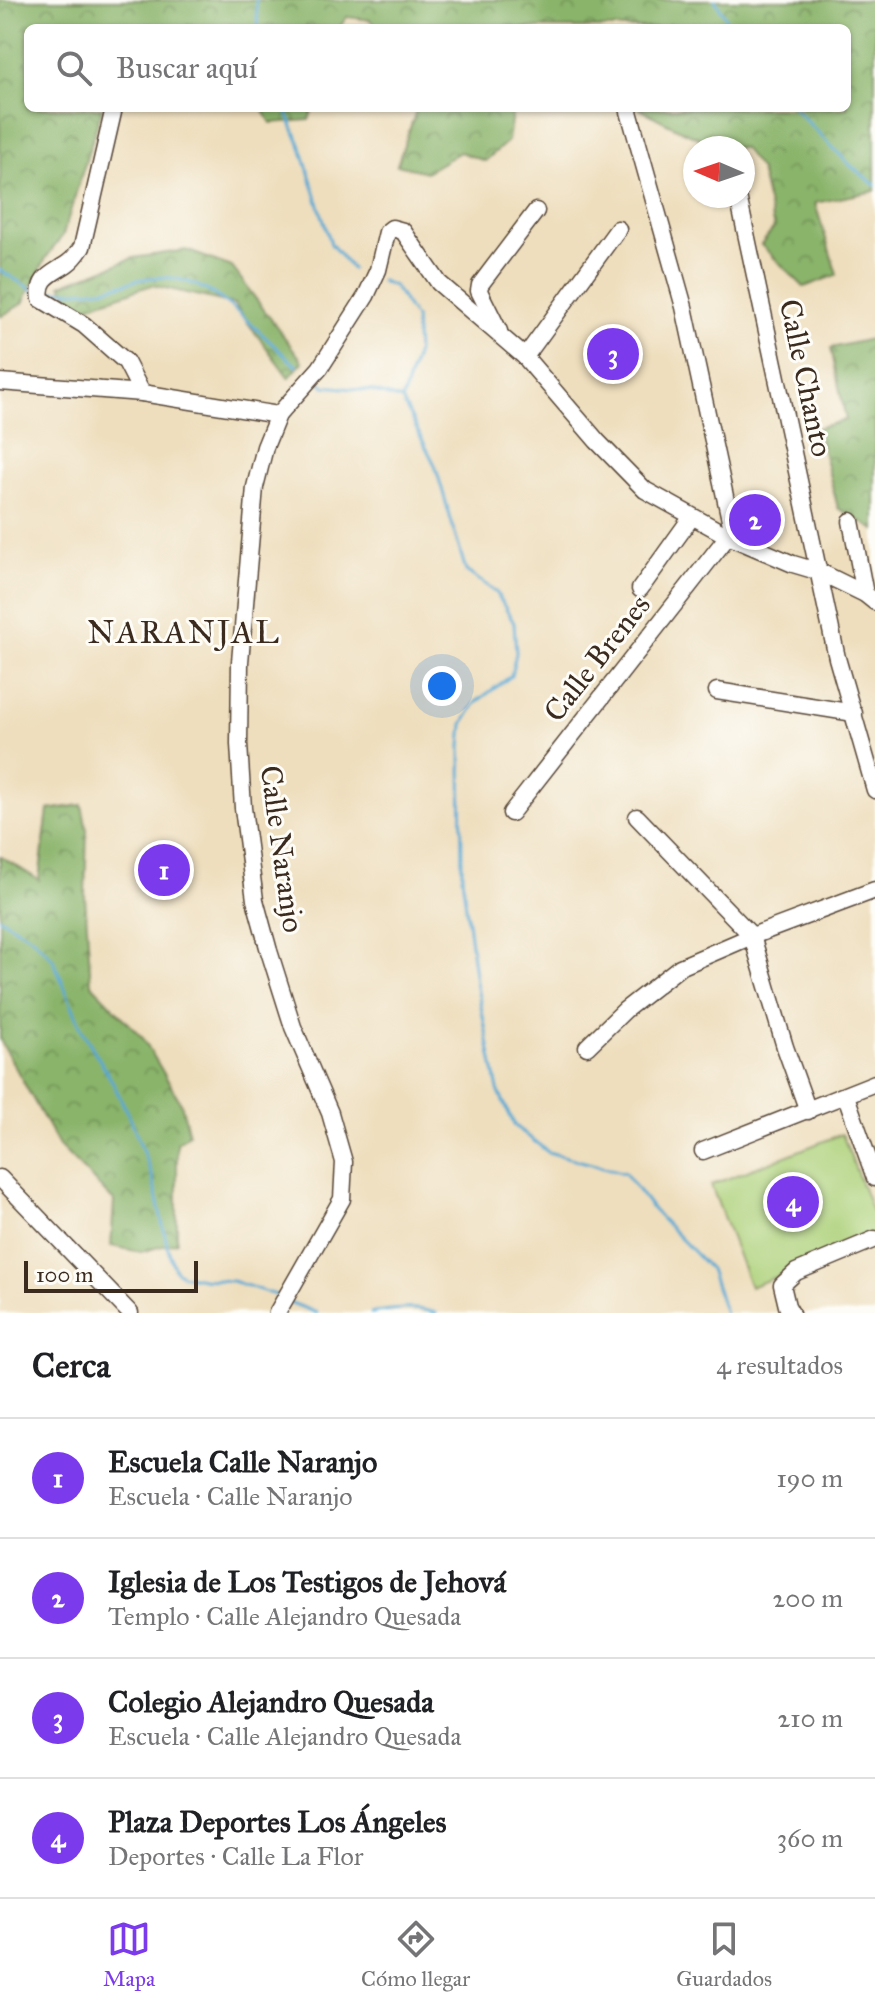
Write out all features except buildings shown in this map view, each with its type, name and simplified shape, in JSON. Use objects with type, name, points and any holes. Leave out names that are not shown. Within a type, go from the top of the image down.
[{"type":"street","points":[[113,112],[82,247],[72,261],[45,277],[40,292],[41,299],[84,325],[126,362],[142,393]]},
{"type":"street","points":[[629,112],[684,307],[731,537]]},
{"type":"street","name":"Calle Chanto","points":[[741,208],[837,658],[875,790]]},
{"type":"street","points":[[501,336],[479,291],[480,285],[536,211]]},
{"type":"street","points":[[0,382],[142,393],[278,415],[320,368],[346,329],[378,270],[387,232],[392,228],[403,231],[439,283],[525,357],[597,441],[645,490],[691,518],[793,564],[820,572],[870,598]]},
{"type":"street","points":[[525,357],[618,229]]},
{"type":"street","name":"Calle Naranjo","points":[[277,1313],[334,1215],[342,1199],[344,1184],[344,1162],[330,1113],[293,1027],[265,938],[255,900],[243,808],[239,744],[240,662],[255,487],[265,447],[278,415]]},
{"type":"street","points":[[640,589],[691,518]]},
{"type":"street","points":[[851,521],[870,598]]},
{"type":"street","name":"Calle Brenes","points":[[511,813],[731,537]]},
{"type":"street","points":[[717,691],[854,713]]},
{"type":"street","points":[[637,817],[752,936],[785,1047],[808,1111]]},
{"type":"street","points":[[587,1047],[625,1010],[680,967],[875,890]]},
{"type":"street","points":[[703,1151],[875,1083]]},
{"type":"street","points":[[846,1096],[874,1174]]},
{"type":"street","points":[[0,1178],[130,1313]]},
{"type":"street","points":[[791,1313],[782,1285],[796,1272],[875,1239]]},
{"type":"green space","points":[[0,0],[875,0],[875,191],[815,203],[837,275],[804,287],[761,245],[774,228],[760,170],[755,164],[755,136],[696,136],[646,112],[851,112],[851,24],[374,24],[371,20],[347,17],[342,24],[24,24],[24,112],[101,112],[63,235],[46,258],[23,303],[0,317]]},
{"type":"green space","points":[[264,112],[312,112],[309,120],[271,123]]},
{"type":"green space","points":[[416,112],[512,112],[508,141],[485,161],[460,152],[426,172],[397,165]]},
{"type":"green space","points":[[186,250],[232,267],[303,362],[289,378],[234,304],[152,285],[78,309],[61,285],[133,258]]},
{"type":"green space","points":[[875,338],[875,530],[838,508],[817,428],[846,420],[831,348]]},
{"type":"green space","points":[[82,805],[87,830],[85,896],[91,984],[143,1038],[181,1103],[189,1134],[177,1143],[177,1242],[141,1252],[111,1246],[114,1201],[59,1146],[0,1040],[0,856],[39,880],[48,810]]},
{"type":"green space","points":[[842,1134],[875,1219],[875,1238],[750,1287],[711,1185]]},
{"type":"waterway","points":[[256,0],[258,24]]},
{"type":"waterway","points":[[715,0],[730,24]]},
{"type":"waterway","points":[[287,112],[300,144],[331,244],[352,269]]},
{"type":"waterway","points":[[798,112],[851,166],[875,185]]},
{"type":"waterway","points":[[0,270],[34,291]]},
{"type":"waterway","points":[[46,291],[94,290],[149,278],[171,278],[192,283],[230,306],[297,366]]},
{"type":"waterway","points":[[381,281],[394,286],[415,318],[417,352],[402,400]]},
{"type":"waterway","points":[[317,380],[325,386],[372,391],[402,400],[435,465],[466,571],[496,592],[514,623],[516,653],[511,676],[476,702],[463,724],[461,746],[462,877],[476,982],[498,1090],[515,1126],[548,1152],[625,1173],[653,1210],[710,1269],[725,1313]]},
{"type":"waterway","points":[[0,918],[33,938],[53,959],[82,1030],[132,1122],[152,1176],[175,1270],[182,1275],[232,1281],[279,1296]]},
{"type":"waterway","points":[[289,1302],[317,1313]]},
{"type":"waterway","points":[[371,1313],[395,1309],[436,1313]]},
{"type":"place","name":"Colegio Alejandro Quesada","points":[[613,354]]},
{"type":"place","name":"Iglesia de Los Testigos de Jehová","points":[[755,520]]},
{"type":"place","name":"Escuela Calle Naranjo","points":[[164,870]]},
{"type":"place","name":"Plaza Deportes Los Ángeles","points":[[793,1202]]},
{"type":"district","name":"NARANJAL","points":[[184,632]]}]
